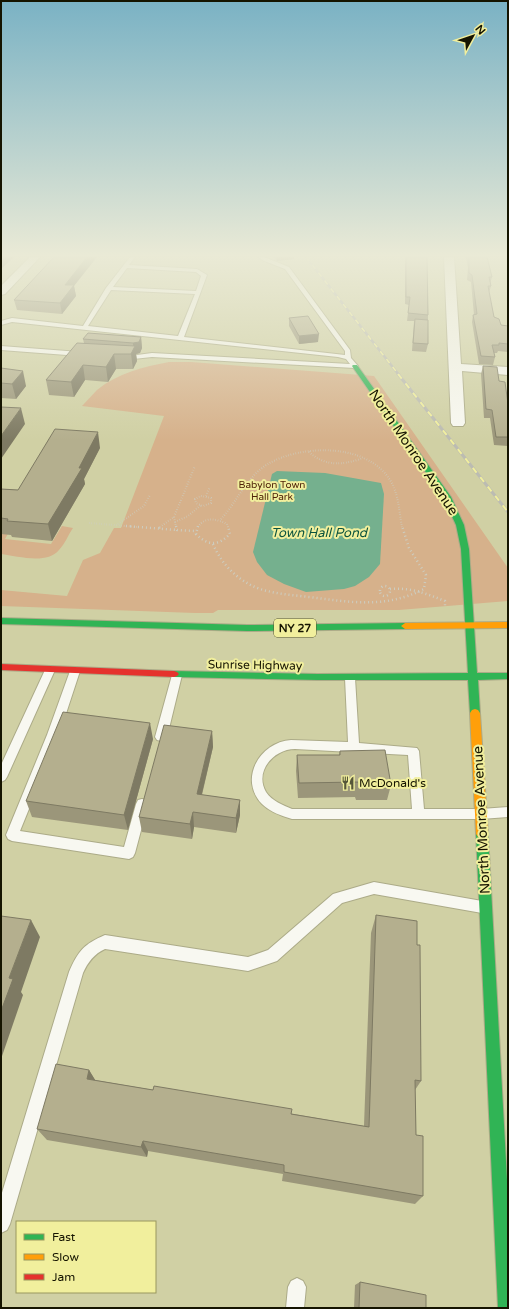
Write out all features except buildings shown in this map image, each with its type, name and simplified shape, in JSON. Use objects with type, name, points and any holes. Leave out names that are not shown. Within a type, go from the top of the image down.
[{"type":"main road","name":"North Monroe Avenue","points":[[356,366],[447,497],[459,519],[468,554],[467,592],[486,908],[496,989],[501,1090],[506,1308]]},
{"type":"main road","name":"NY 27","points":[[1,620],[247,628],[508,625]]},
{"type":"main road","name":"Sunrise Highway","points":[[1,667],[177,675],[350,678],[508,676]]},
{"type":"street","points":[[453,318],[458,423]]},
{"type":"street","points":[[456,367],[508,371]]},
{"type":"lane","points":[[85,327],[90,318]]},
{"type":"lane","points":[[180,338],[188,318]]},
{"type":"lane","points":[[324,318],[348,351],[348,358]]},
{"type":"lane","points":[[1,323],[12,320],[85,327],[348,358],[356,366]]},
{"type":"lane","points":[[1,348],[87,355]]},
{"type":"lane","points":[[119,357],[134,358],[152,355],[356,366]]},
{"type":"lane","points":[[1,777],[50,670]]},
{"type":"lane","points":[[76,671],[53,735],[12,835],[129,853],[146,792]]},
{"type":"lane","points":[[158,746],[177,675]]},
{"type":"lane","points":[[350,678],[354,746]]},
{"type":"lane","points":[[418,814],[413,751],[354,746],[284,745],[271,751],[260,763],[256,778],[259,792],[271,806],[292,814],[418,814],[481,814],[508,812]]},
{"type":"lane","points":[[1,1224],[76,972],[83,956],[93,947],[105,942],[248,964],[272,956],[338,898],[374,888],[486,908]]},
{"type":"lane","points":[[295,1308],[297,1287]]},
{"type":"path","points":[[308,452],[325,462],[336,464],[346,464],[363,458]]},
{"type":"path","points":[[213,544],[216,554],[238,577],[264,591],[321,599],[375,602],[397,599],[424,589],[426,575],[405,539],[394,487],[383,470],[363,458],[339,452],[308,452],[283,457],[267,465],[247,485],[232,509],[220,519]]},
{"type":"path","points":[[158,528],[174,517],[195,466]]},
{"type":"path","points":[[206,496],[210,487]]},
{"type":"path","points":[[118,525],[144,506],[150,495]]},
{"type":"path","points":[[175,522],[188,516],[200,505],[211,503],[211,498],[201,496],[195,499],[195,502],[200,505]]},
{"type":"path","points":[[174,517],[177,530]]},
{"type":"path","points":[[209,519],[220,519],[227,524],[230,534],[221,542],[213,544],[199,539],[196,531],[198,525],[209,519]]},
{"type":"path","points":[[89,522],[196,531]]},
{"type":"path","points":[[390,589],[391,592],[387,595],[381,594],[378,590],[383,587],[390,589],[405,588],[420,591],[445,602],[445,607]]},
{"type":"green space","name":"Babylon Town Hall Park","points":[[169,362],[191,362],[374,376],[508,568],[508,601],[399,610],[218,610],[213,613],[1,606],[1,590],[67,596],[83,560],[100,553],[114,528],[121,528],[164,416],[82,406],[97,390],[113,379],[140,369]]},
{"type":"green space","points":[[62,526],[73,528],[63,545],[54,555],[40,558],[23,558],[1,554],[1,531],[9,532],[5,539],[51,544]]},
{"type":"water","name":"Town Hall Pond","points":[[277,471],[325,473],[381,483],[384,494],[380,564],[369,577],[355,586],[344,589],[306,592],[284,584],[267,575],[257,562],[253,552],[272,474]]},
{"type":"railway","points":[[354,318],[399,375]]},
{"type":"railway","points":[[398,374],[508,512]]},
{"type":"traffic: fast","points":[[355,366],[447,497],[460,525],[466,561],[475,713]]},
{"type":"traffic: fast","points":[[1,621],[247,628],[405,626]]},
{"type":"traffic: fast","points":[[174,674],[318,677],[508,676]]},
{"type":"traffic: fast","points":[[482,834],[506,1308]]},
{"type":"traffic: slow","points":[[405,626],[508,625]]},
{"type":"traffic: slow","points":[[475,713],[482,834]]},
{"type":"traffic: jam","points":[[1,667],[174,674]]},
{"type":"place","name":"McDonald's","points":[[348,783]]}]
